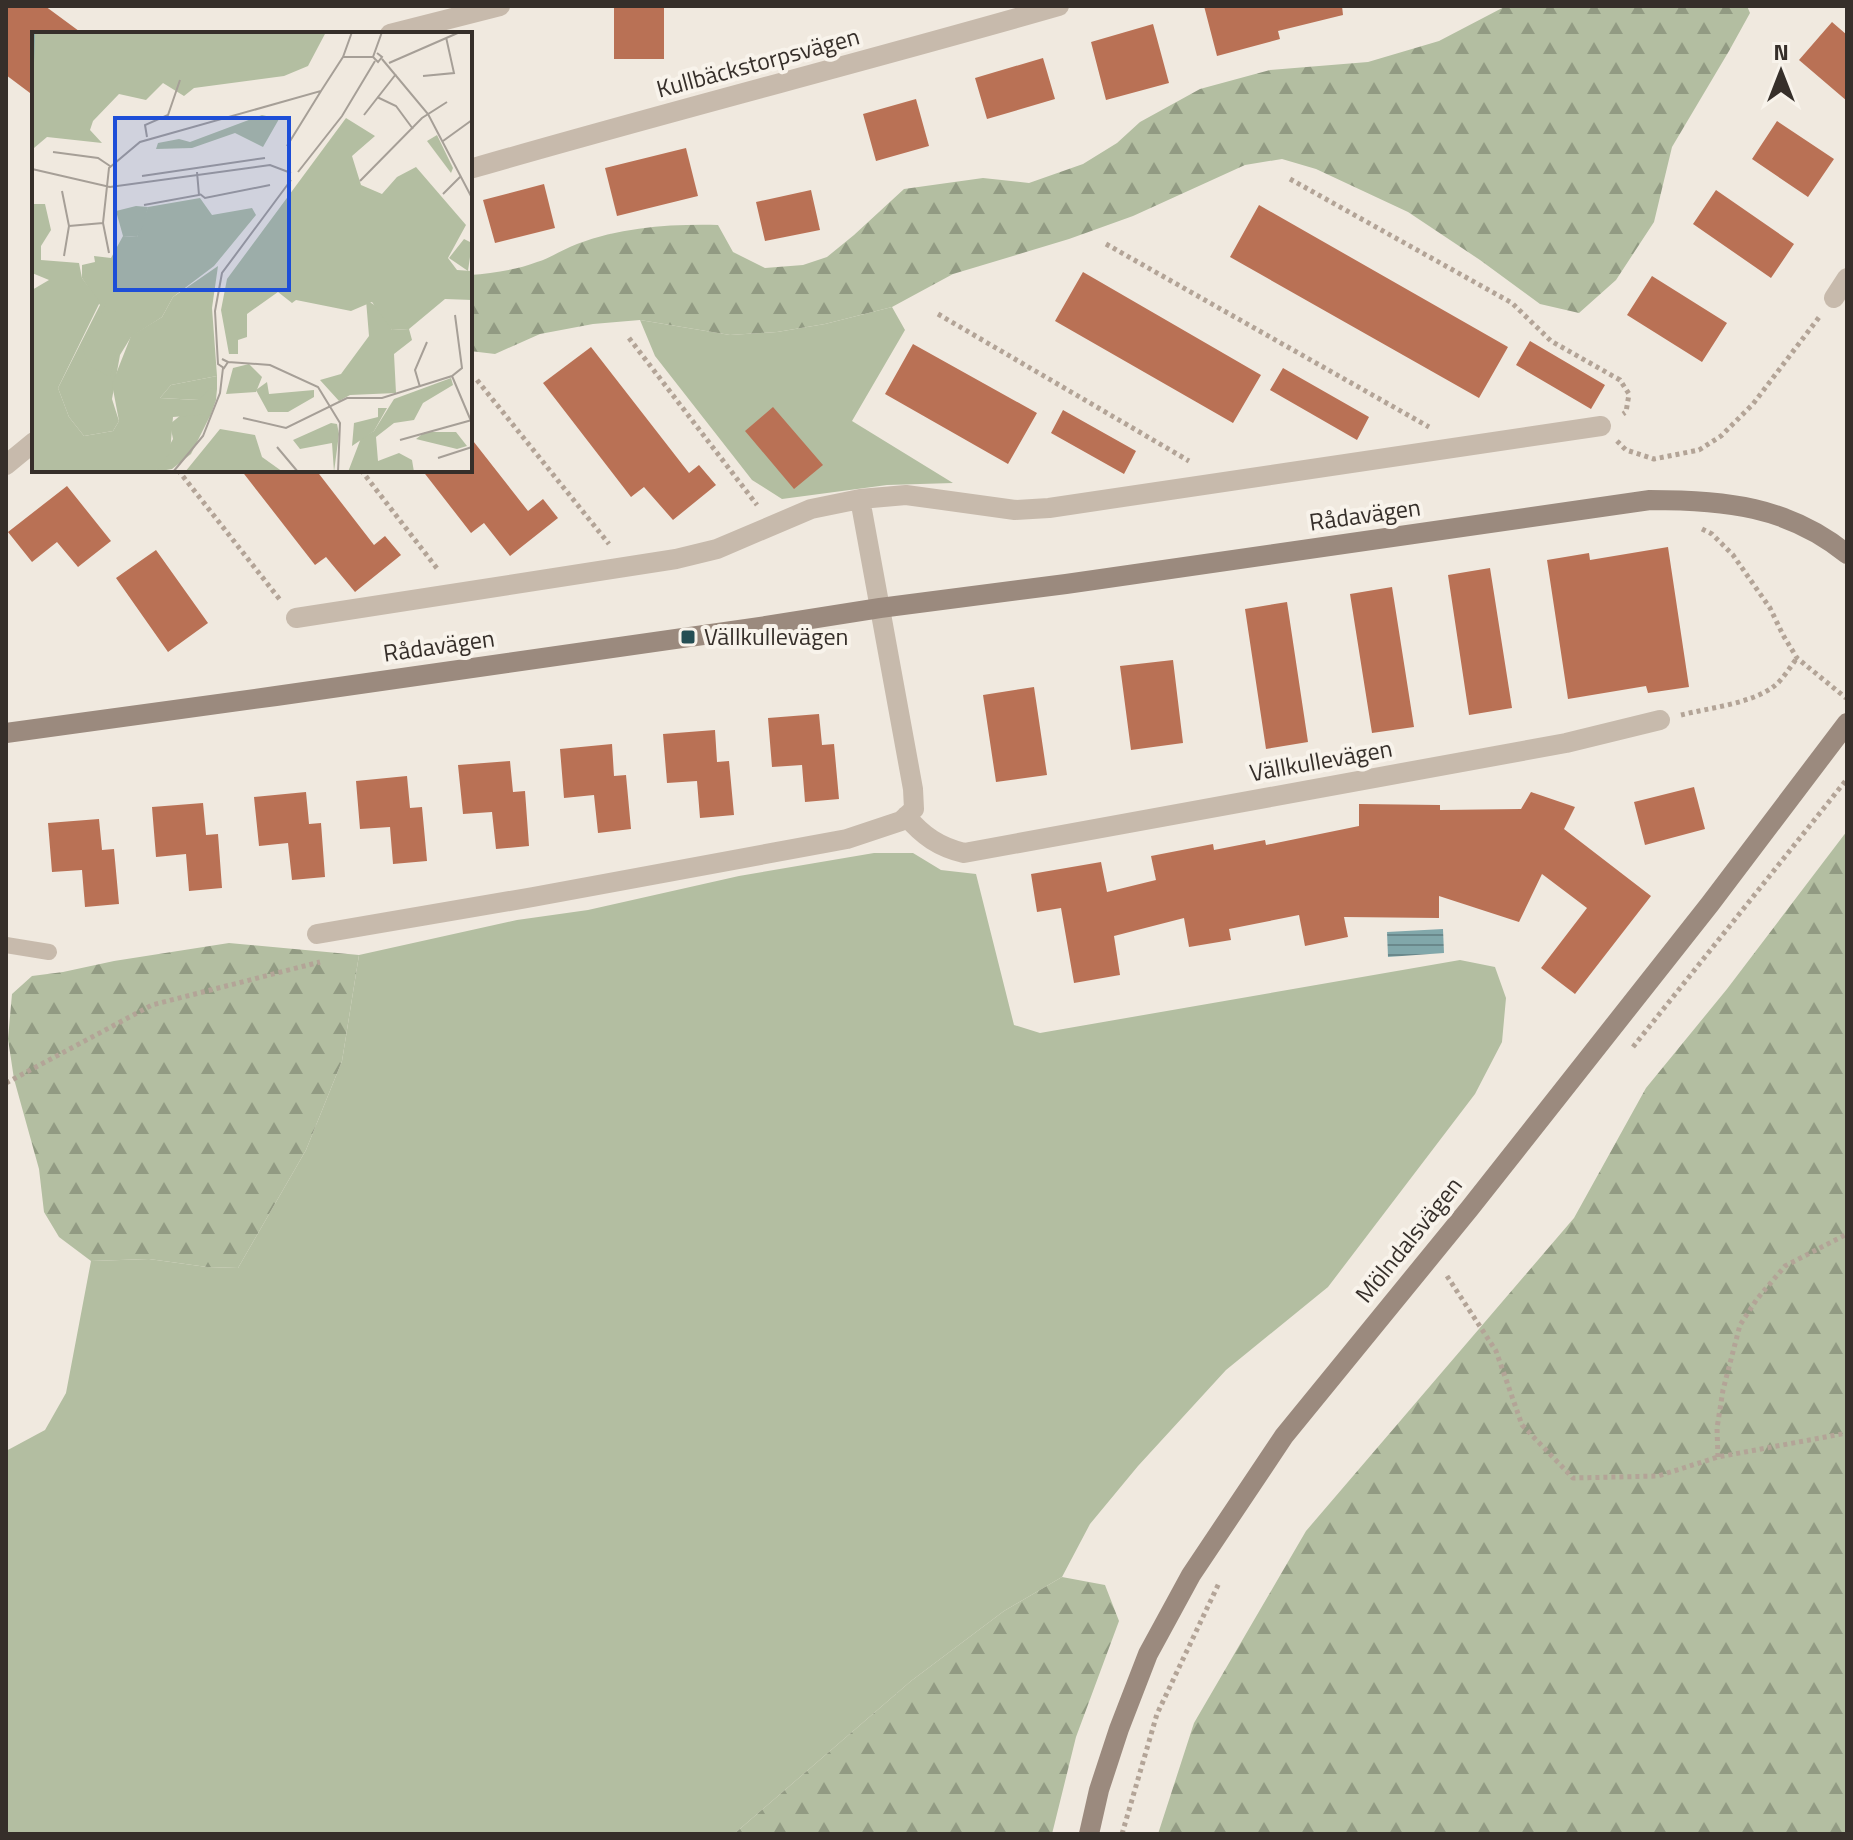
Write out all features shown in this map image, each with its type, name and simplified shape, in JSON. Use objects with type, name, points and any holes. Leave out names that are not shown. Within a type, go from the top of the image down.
[{"type":"street","points":[[398,32],[500,6]]},
{"type":"street","name":"Kullbäckstorpsvägen","points":[[472,168],[1059,6]]},
{"type":"street","points":[[1834,298],[1847,278]]},
{"type":"street","name":"Rådavägen","points":[[296,618],[676,559],[717,549],[811,509],[860,499],[906,495],[1015,510],[1049,508],[1601,426]]},
{"type":"street","points":[[6,465],[32,444]]},
{"type":"street","points":[[317,934],[847,839],[888,826],[906,816],[914,809],[913,789],[860,499]]},
{"type":"street","name":"Rådavägen","points":[[6,733],[1650,500],[1695,500],[1751,507],[1793,520],[1828,538],[1847,554]]},
{"type":"street","name":"Vällkullevägen","points":[[906,816],[946,849],[964,853],[1566,743],[1660,720]]},
{"type":"street","name":"Mölndalsvägen","points":[[1089,1834],[1099,1790],[1148,1654],[1191,1575],[1276,1449],[1710,904],[1847,723]]},
{"type":"lane","points":[[6,945],[49,952]]},
{"type":"path","points":[[1290,179],[1512,303],[1551,341],[1620,380],[1629,394],[1626,412],[1601,426],[1626,450],[1654,459],[1699,450],[1721,436],[1753,404],[1834,298]]},
{"type":"path","points":[[1106,244],[1440,433]]},
{"type":"path","points":[[938,314],[1201,468]]},
{"type":"path","points":[[629,338],[763,513]]},
{"type":"path","points":[[477,380],[618,555]]},
{"type":"path","points":[[180,472],[296,618]]},
{"type":"path","points":[[363,472],[448,583]]},
{"type":"path","points":[[1691,524],[1712,534],[1733,555],[1770,608],[1797,658],[1847,699]]},
{"type":"path","points":[[1660,720],[1761,694],[1775,686],[1797,658]]},
{"type":"path","points":[[1628,1055],[1847,779]]},
{"type":"path","points":[[6,1083],[152,1005],[322,961]]},
{"type":"path","points":[[1718,1457],[1717,1428],[1721,1403],[1740,1325],[1785,1266],[1847,1234]]},
{"type":"path","points":[[1437,1287],[1447,1276],[1496,1351],[1522,1425],[1573,1478],[1658,1476],[1718,1457],[1847,1433]]},
{"type":"path","points":[[1122,1834],[1157,1714],[1225,1571]]},
{"type":"green space","points":[[1506,6],[1747,6],[1750,13],[1672,147],[1654,222],[1616,280],[1579,313],[1540,304],[1408,212],[1316,169],[1282,159],[1245,165],[1133,216],[953,274],[892,307],[825,324],[777,332],[730,335],[640,320],[593,324],[540,334],[495,354],[472,351],[472,275],[529,265],[594,238],[682,225],[718,225],[733,252],[765,268],[803,265],[827,257],[904,189],[983,178],[1029,183],[1083,164],[1117,143],[1140,122],[1200,89],[1270,70],[1368,62],[1439,41]]},
{"type":"green space","points":[[892,307],[905,330],[852,421],[953,483],[887,485],[782,499],[752,480],[655,356],[640,320],[730,335],[777,332],[825,324]]},
{"type":"green space","points":[[1847,831],[1847,1834],[1158,1834],[1194,1723],[1306,1531],[1574,1218],[1646,1088],[1727,989]]},
{"type":"green space","points":[[874,853],[913,853],[941,870],[976,874],[1014,1025],[1040,1033],[1460,960],[1495,967],[1506,998],[1502,1042],[1475,1094],[1328,1287],[1226,1370],[1138,1466],[1090,1524],[1062,1577],[1004,1611],[911,1681],[734,1834],[6,1834],[6,1451],[45,1430],[66,1393],[91,1261],[149,1259],[238,1268],[306,1150],[342,1061],[359,955],[517,920],[588,910],[739,876]]},
{"type":"green space","points":[[229,943],[359,955],[342,1061],[306,1150],[238,1268],[149,1259],[91,1261],[59,1237],[44,1212],[39,1169],[14,1079],[8,1039],[12,994],[32,976]]},
{"type":"green space","points":[[1062,1577],[1105,1585],[1119,1621],[1076,1737],[1052,1834],[734,1834],[911,1681],[1004,1611]]},
{"type":"water","points":[[1443,929],[1444,953],[1388,957],[1387,932]]},
{"type":"building","points":[[6,6],[45,6],[80,32],[32,32],[32,94],[6,75]]},
{"type":"building","points":[[614,6],[664,6],[664,59],[614,59]]},
{"type":"building","points":[[1204,6],[1342,6],[1343,15],[1278,31],[1280,39],[1217,56]]},
{"type":"building","points":[[1832,22],[1847,35],[1847,101],[1799,60]]},
{"type":"building","points":[[1153,24],[1169,83],[1106,100],[1091,42]]},
{"type":"building","points":[[1043,58],[1055,99],[987,119],[975,78]]},
{"type":"building","points":[[916,99],[929,146],[876,161],[863,114]]},
{"type":"building","points":[[1777,121],[1834,159],[1808,197],[1752,159]]},
{"type":"building","points":[[686,148],[698,196],[617,216],[605,168]]},
{"type":"building","points":[[544,184],[555,228],[495,243],[483,200]]},
{"type":"building","points":[[811,190],[820,230],[765,241],[756,202]]},
{"type":"building","points":[[1716,190],[1794,244],[1771,278],[1693,224]]},
{"type":"building","points":[[1259,205],[1508,347],[1479,398],[1230,257]]},
{"type":"building","points":[[1083,272],[1261,375],[1233,423],[1055,321]]},
{"type":"building","points":[[1652,276],[1727,323],[1702,362],[1627,315]]},
{"type":"building","points":[[1530,341],[1605,385],[1591,409],[1516,365]]},
{"type":"building","points":[[913,344],[1037,413],[1008,464],[885,394]]},
{"type":"building","points":[[591,347],[689,473],[699,465],[716,485],[673,520],[644,487],[631,497],[543,383]]},
{"type":"building","points":[[1283,368],[1369,417],[1357,440],[1270,390]]},
{"type":"building","points":[[773,407],[823,465],[794,489],[745,431]]},
{"type":"building","points":[[1063,410],[1136,451],[1124,474],[1051,433]]},
{"type":"building","points":[[472,440],[528,511],[543,499],[558,518],[510,556],[484,523],[471,533],[424,472],[472,472]]},
{"type":"building","points":[[243,472],[318,472],[374,545],[385,536],[401,555],[355,592],[326,557],[315,565]]},
{"type":"building","points":[[67,486],[111,541],[78,567],[57,542],[32,562],[8,532]]},
{"type":"building","points":[[1668,547],[1689,687],[1648,693],[1646,686],[1568,699],[1547,560],[1589,553],[1590,560]]},
{"type":"building","points":[[156,550],[208,623],[168,652],[116,578]]},
{"type":"building","points":[[1490,568],[1512,708],[1469,715],[1448,575]]},
{"type":"building","points":[[1392,587],[1414,727],[1372,733],[1350,594]]},
{"type":"building","points":[[1287,602],[1308,742],[1266,749],[1245,609]]},
{"type":"building","points":[[1173,660],[1183,743],[1131,750],[1120,666]]},
{"type":"building","points":[[1034,687],[1047,775],[996,782],[983,695]]},
{"type":"building","points":[[819,714],[822,745],[834,744],[839,799],[805,802],[802,765],[772,767],[768,718]]},
{"type":"building","points":[[715,730],[717,762],[729,761],[734,815],[700,818],[697,781],[667,783],[663,734]]},
{"type":"building","points":[[612,744],[614,776],[626,775],[631,829],[598,833],[594,795],[564,798],[560,749]]},
{"type":"building","points":[[510,761],[513,792],[525,791],[529,846],[496,849],[492,812],[463,814],[458,765]]},
{"type":"building","points":[[407,776],[410,808],[422,807],[427,861],[393,864],[390,827],[360,829],[356,781]]},
{"type":"building","points":[[1694,787],[1705,829],[1645,845],[1634,802]]},
{"type":"building","points":[[306,792],[309,824],[321,823],[325,877],[292,880],[288,843],[259,846],[254,797]]},
{"type":"building","points":[[1531,792],[1575,807],[1564,829],[1651,896],[1575,994],[1541,968],[1587,908],[1542,874],[1519,922],[1439,896],[1439,918],[1344,917],[1348,937],[1305,946],[1299,915],[1229,929],[1231,940],[1189,947],[1184,918],[1114,936],[1120,975],[1074,983],[1061,908],[1037,912],[1031,874],[1101,862],[1107,892],[1156,880],[1151,856],[1213,844],[1214,850],[1265,840],[1266,845],[1359,826],[1359,804],[1440,805],[1440,810],[1521,809]]},
{"type":"building","points":[[203,803],[206,835],[218,834],[222,888],[189,891],[186,854],[156,857],[152,807]]},
{"type":"building","points":[[99,819],[102,850],[114,849],[119,904],[85,907],[82,870],[52,872],[48,823]]},
{"type":"place","name":"Vällkullevägen","points":[[688,637]]}]
